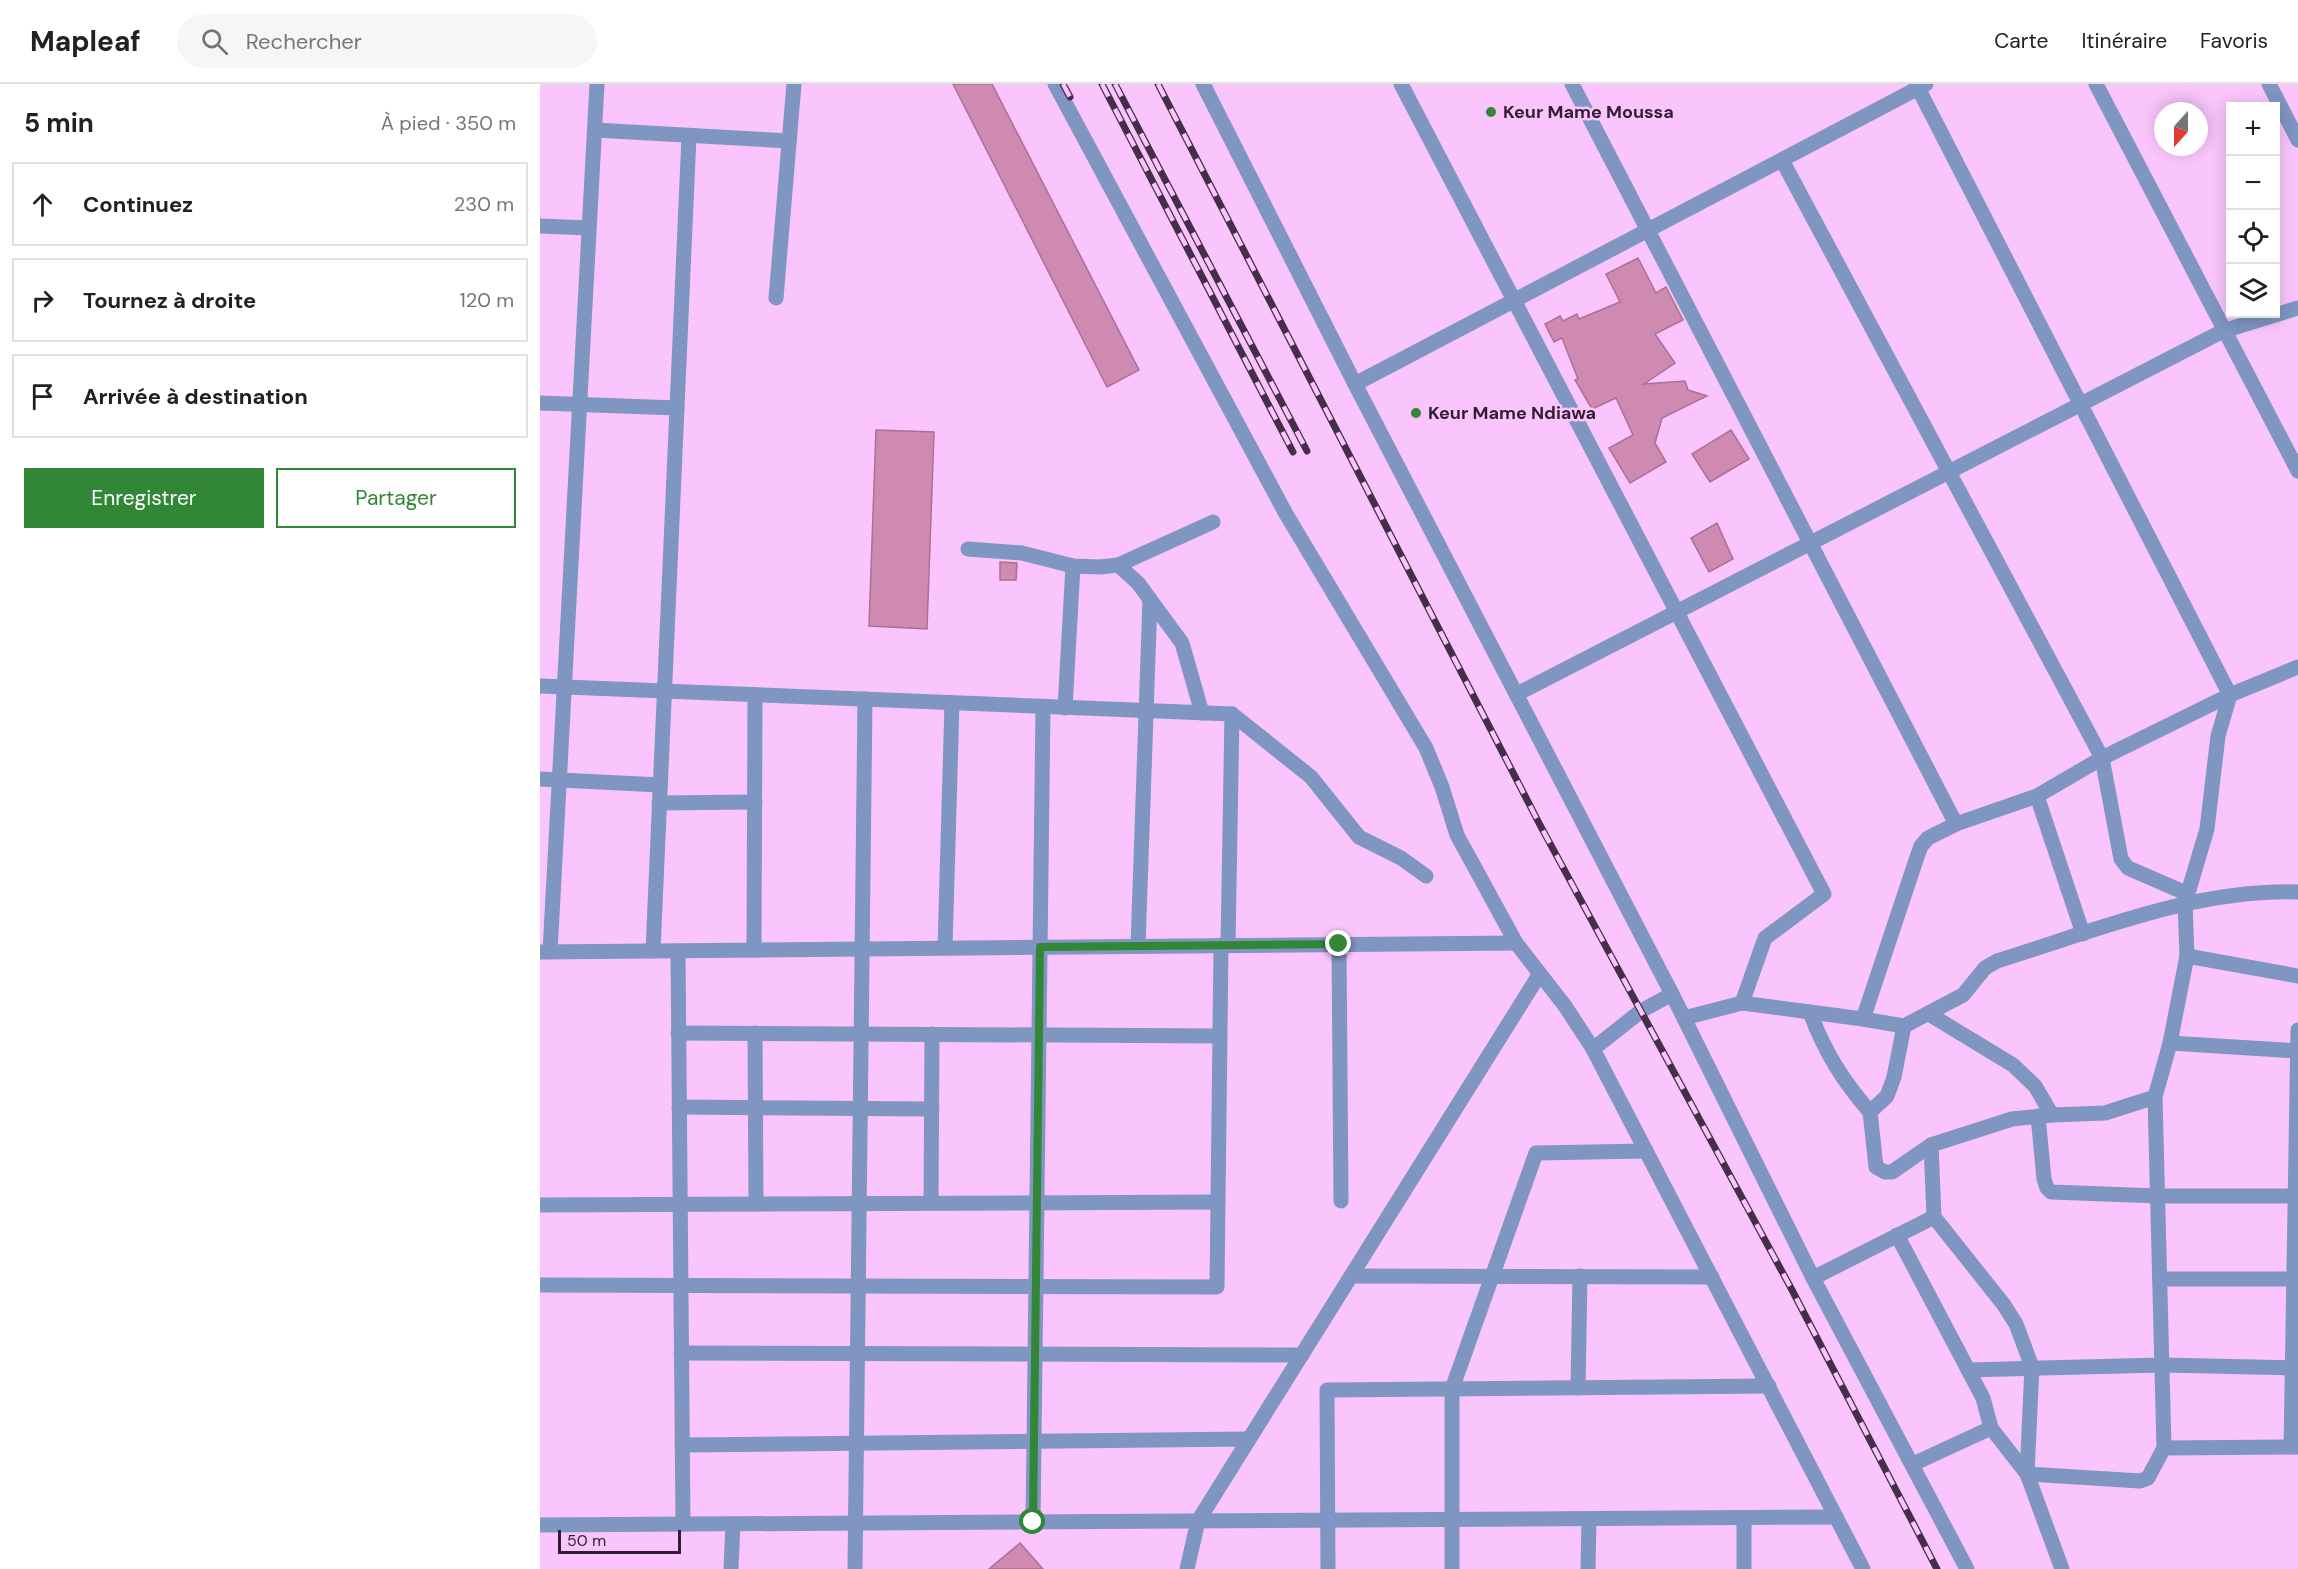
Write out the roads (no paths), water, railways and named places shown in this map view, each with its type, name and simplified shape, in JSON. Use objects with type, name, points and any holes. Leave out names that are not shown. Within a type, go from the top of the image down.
[{"type":"street","points":[[597,84],[560,780],[545,952],[1516,943]]},
{"type":"street","points":[[776,298],[794,84]]},
{"type":"street","points":[[1055,84],[1286,514],[1426,748],[1442,787],[1457,835],[1516,943],[1565,1006],[1593,1049],[1863,1569]]},
{"type":"street","points":[[1401,84],[1824,894],[1765,938],[1742,1003]]},
{"type":"street","points":[[1572,84],[1956,824]]},
{"type":"street","points":[[2096,84],[2298,471]]},
{"type":"street","points":[[2269,84],[2298,140]]},
{"type":"street","points":[[1207,85],[1355,384],[1672,994],[1813,1278],[1967,1569]]},
{"type":"street","points":[[1355,384],[1920,85],[2230,694],[2218,736],[2207,829],[2187,899],[2187,956],[2170,1043],[2155,1097],[2164,1448],[2148,1478],[2140,1481],[2027,1474]]},
{"type":"street","points":[[595,130],[789,141]]},
{"type":"street","points":[[653,951],[689,136]]},
{"type":"street","points":[[1782,160],[2102,758],[2121,859],[2128,868],[2187,899]]},
{"type":"street","points":[[540,226],[590,228]]},
{"type":"street","points":[[1517,694],[2223,331],[2298,308]]},
{"type":"street","points":[[540,403],[677,408]]},
{"type":"street","points":[[968,549],[1022,553],[1073,566],[1100,567],[1118,564],[1213,522]]},
{"type":"street","points":[[1118,564],[1138,583],[1182,643],[1202,713]]},
{"type":"street","points":[[1065,708],[1073,566]]},
{"type":"street","points":[[1138,946],[1150,599]]},
{"type":"street","points":[[1863,1019],[1921,846],[1928,838],[1956,824],[2037,795],[2102,758],[2230,694],[2298,667]]},
{"type":"street","points":[[540,686],[1232,714],[1311,777],[1359,837],[1401,858],[1426,876]]},
{"type":"street","points":[[754,950],[755,695]]},
{"type":"street","points":[[855,1569],[865,699]]},
{"type":"street","points":[[945,948],[952,703]]},
{"type":"street","points":[[1033,1522],[1043,707]]},
{"type":"street","points":[[540,1285],[1217,1287],[1220,1036],[1232,714]]},
{"type":"street","points":[[540,779],[660,784]]},
{"type":"street","points":[[2037,795],[2083,934]]},
{"type":"street","points":[[659,803],[755,802]]},
{"type":"street","points":[[1684,1018],[1742,1003],[1904,1026],[1963,995],[1985,968],[1997,961],[2187,899],[2260,891],[2298,892]]},
{"type":"street","points":[[1339,944],[1341,1201]]},
{"type":"street","points":[[678,951],[683,1524]]},
{"type":"street","points":[[2187,956],[2298,976]]},
{"type":"street","points":[[1187,1569],[1198,1521],[1539,975]]},
{"type":"street","points":[[1593,1049],[1641,1011],[1672,994]]},
{"type":"street","points":[[1810,1012],[1821,1043],[1837,1071],[1870,1113],[1876,1167],[1885,1172],[1892,1172],[1931,1145],[2012,1119],[2105,1113],[2155,1097]]},
{"type":"street","points":[[1929,1014],[2013,1065],[2035,1086],[2045,1116],[2044,1179],[2046,1188],[2051,1192],[2158,1196],[2296,1196]]},
{"type":"street","points":[[1870,1113],[1887,1096],[1894,1077],[1904,1026]]},
{"type":"street","points":[[2164,1448],[2294,1447],[2298,1030]]},
{"type":"street","points":[[678,1032],[1220,1036]]},
{"type":"street","points":[[755,1033],[756,1204]]},
{"type":"street","points":[[931,1203],[932,1034]]},
{"type":"street","points":[[2170,1043],[2297,1051]]},
{"type":"street","points":[[679,1107],[932,1109]]},
{"type":"street","points":[[1931,1145],[1934,1217],[2004,1305],[2016,1324],[2032,1367],[2027,1474]]},
{"type":"street","points":[[1452,1569],[1452,1389],[1536,1153],[1646,1151]]},
{"type":"street","points":[[540,1205],[1218,1202]]},
{"type":"street","points":[[1813,1278],[1934,1217]]},
{"type":"street","points":[[1898,1235],[1983,1398],[1991,1428],[2027,1474],[2062,1569]]},
{"type":"street","points":[[1351,1276],[1712,1277]]},
{"type":"street","points":[[1578,1388],[1580,1276]]},
{"type":"street","points":[[2160,1279],[2296,1279]]},
{"type":"street","points":[[681,1353],[1302,1355]]},
{"type":"street","points":[[1968,1370],[2162,1365],[2295,1368]]},
{"type":"street","points":[[1328,1569],[1327,1390],[1769,1386]]},
{"type":"street","points":[[1913,1464],[1991,1428]]},
{"type":"street","points":[[682,1445],[1249,1439]]},
{"type":"street","points":[[540,1525],[1836,1517]]},
{"type":"street","points":[[1744,1518],[1744,1569]]},
{"type":"street","points":[[1588,1569],[1589,1519]]},
{"type":"street","points":[[731,1569],[733,1524]]},
{"type":"railway","points":[[1063,84],[1070,97]]},
{"type":"railway","points":[[1102,84],[1293,452]]},
{"type":"railway","points":[[1115,84],[1307,451]]},
{"type":"railway","points":[[1158,84],[1540,825],[1792,1290],[1937,1569]]},
{"type":"place","name":"Keur Mame Moussa","points":[[1491,112]]},
{"type":"place","name":"Keur Mame Ndiawa","points":[[1416,413]]}]
